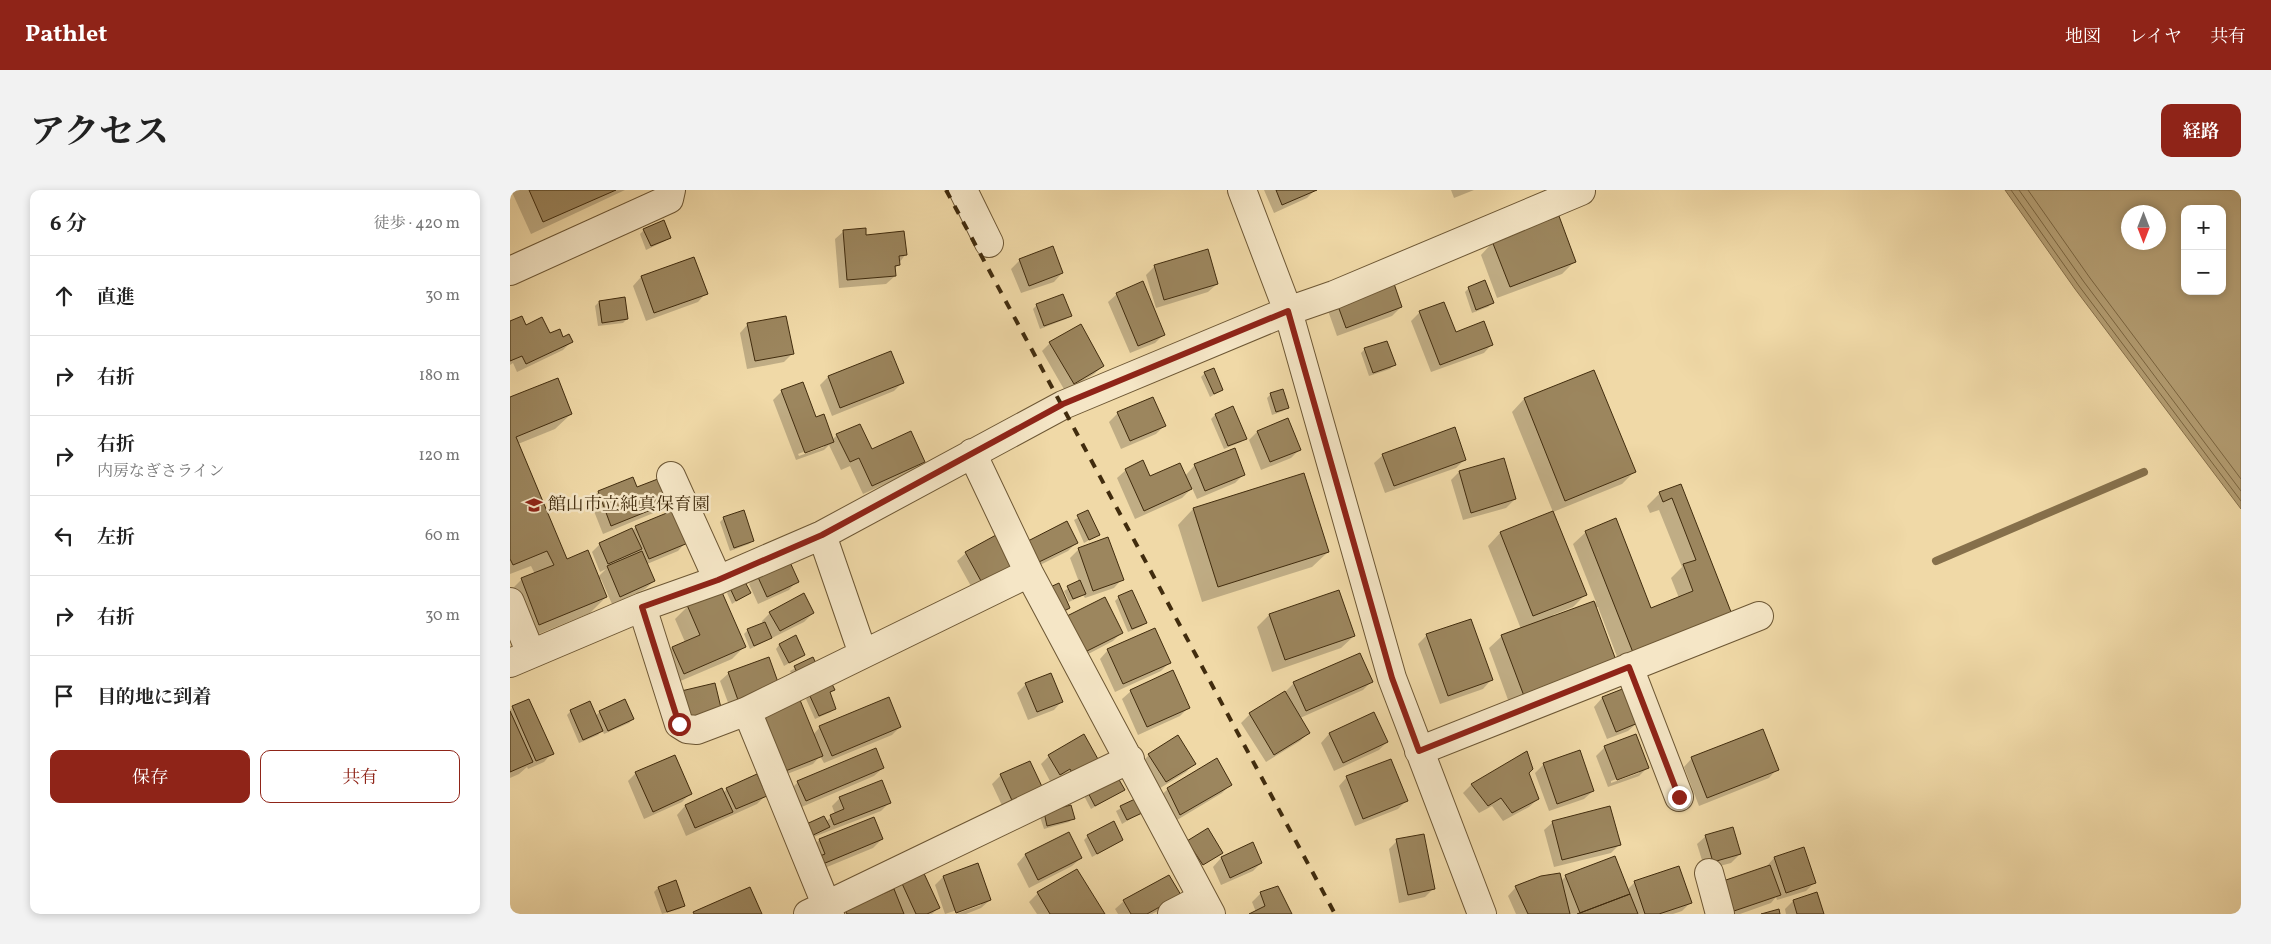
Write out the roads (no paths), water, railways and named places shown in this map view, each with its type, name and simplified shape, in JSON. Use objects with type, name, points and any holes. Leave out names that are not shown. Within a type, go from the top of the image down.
[{"type":"street","points":[[510,271],[669,199],[671,190]]},
{"type":"street","points":[[963,190],[989,243]]},
{"type":"street","points":[[1242,190],[1288,311],[1392,678],[1482,914]]},
{"type":"street","points":[[510,602],[521,658],[642,607],[718,580],[822,535],[1063,404],[1288,311],[1334,296],[1581,191]]},
{"type":"street","points":[[972,453],[1029,573],[1130,759],[1206,906],[1172,914]]},
{"type":"street","points":[[670,476],[718,580]]},
{"type":"street","points":[[822,535],[863,654]]},
{"type":"street","points":[[642,607],[679,724],[687,730],[697,730],[747,711],[1029,573]]},
{"type":"street","points":[[1419,751],[1759,616]]},
{"type":"street","points":[[1629,667],[1679,797]]},
{"type":"street","points":[[747,711],[821,911],[1130,759]]},
{"type":"street","points":[[1709,873],[1720,914]]},
{"type":"water","points":[[2005,190],[2241,190],[2241,509],[2075,289]]},
{"type":"waterway","points":[[1936,561],[2144,472]]},
{"type":"railway","points":[[946,190],[1335,914]]},
{"type":"place","name":"館山市立純真保育園","points":[[534,505]]}]
